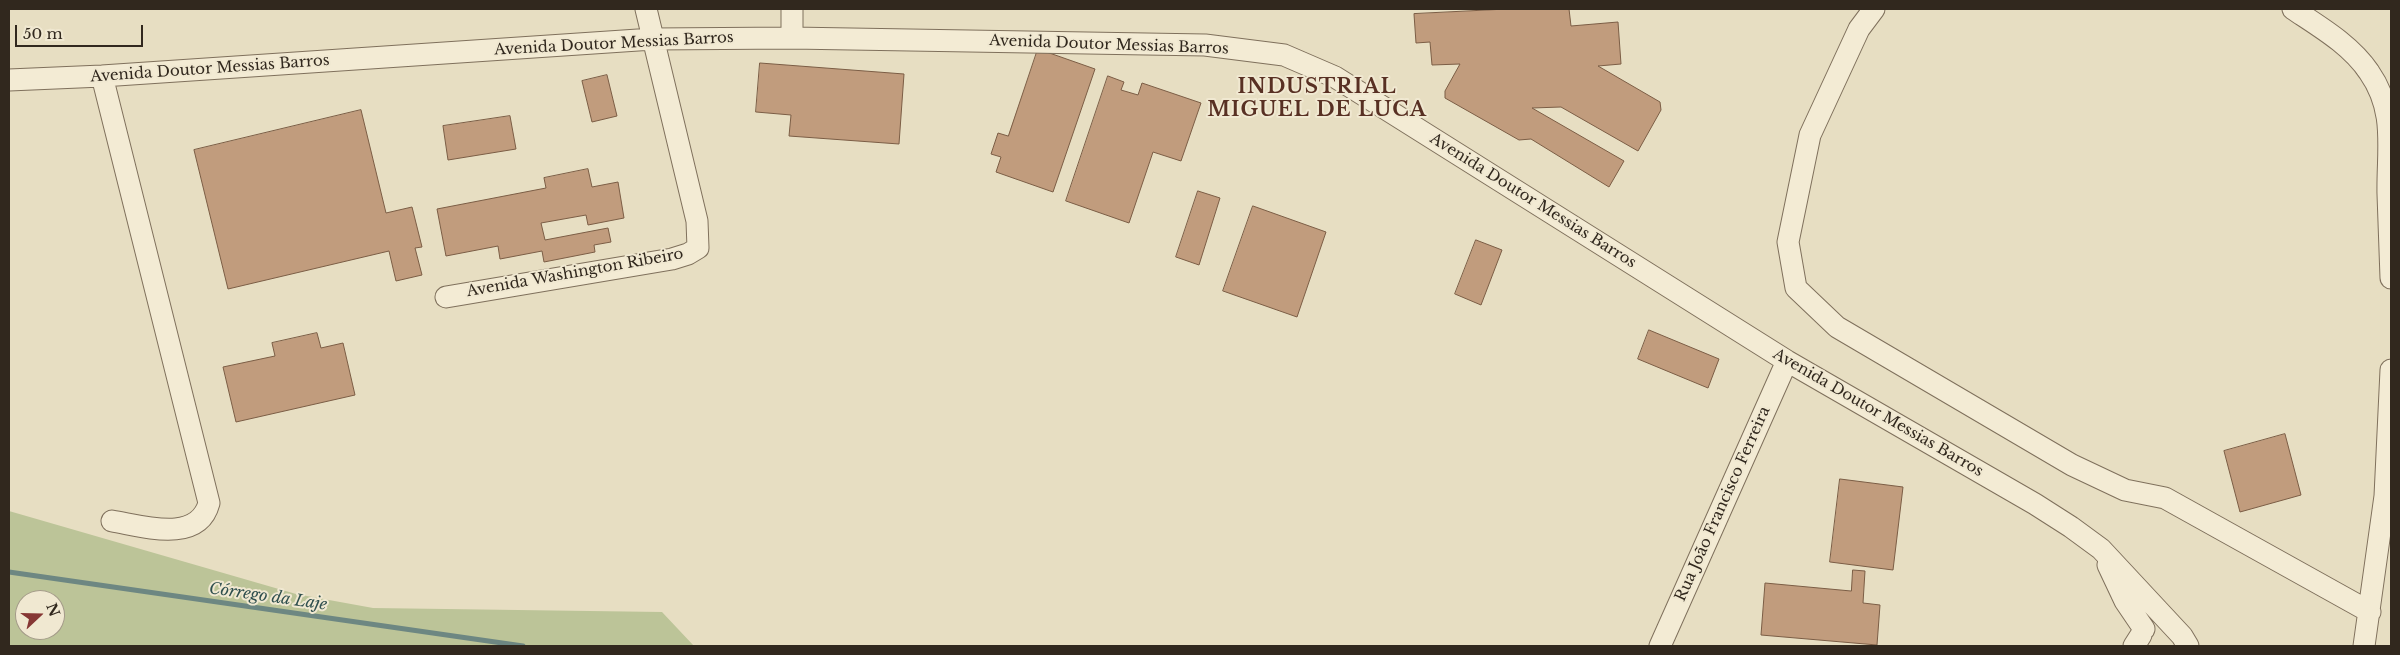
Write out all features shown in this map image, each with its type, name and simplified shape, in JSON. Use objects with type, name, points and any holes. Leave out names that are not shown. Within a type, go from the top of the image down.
[{"type":"street","name":"Avenida Washington Ribeiro","points":[[446,297],[672,259],[688,254],[698,248],[698,221],[646,9]]},
{"type":"street","points":[[792,9],[792,38]]},
{"type":"street","points":[[1874,9],[1859,29],[1810,135],[1788,242],[1796,288],[1837,327],[2072,465],[2124,490],[2165,498],[2370,612]]},
{"type":"street","points":[[2293,9],[2340,41],[2369,71],[2384,97],[2390,131],[2388,193],[2391,278]]},
{"type":"street","name":"Avenida Doutor Messias Barros","points":[[9,80],[102,76],[653,39],[792,38],[1205,45],[1284,55],[1335,77],[1787,361],[2036,504],[2101,549],[2176,637],[2188,646]]},
{"type":"street","points":[[102,76],[209,503],[206,513],[189,527],[169,530],[112,521]]},
{"type":"street","name":"Rua João Francisco Ferreira","points":[[1660,646],[1787,361]]},
{"type":"street","points":[[2364,646],[2384,496],[2391,370]]},
{"type":"street","points":[[2101,549],[2140,639],[2155,622],[2162,621],[2176,637]]},
{"type":"green space","points":[[9,511],[296,594],[373,608],[662,612],[694,646],[9,646]]},
{"type":"building","points":[[1507,9],[1569,9],[1571,26],[1618,22],[1621,64],[1598,66],[1660,102],[1661,110],[1638,151],[1561,107],[1532,108],[1624,161],[1609,187],[1531,139],[1519,140],[1445,98],[1445,91],[1460,64],[1432,65],[1430,42],[1416,43],[1414,14]]},
{"type":"building","points":[[1038,49],[1095,69],[1053,192],[996,172],[1001,157],[991,154],[998,133],[1008,136]]},
{"type":"building","points":[[760,63],[904,74],[899,144],[789,136],[791,115],[756,112]]},
{"type":"building","points":[[607,75],[617,116],[592,122],[582,81]]},
{"type":"building","points":[[1108,76],[1124,82],[1121,90],[1138,95],[1142,83],[1201,103],[1181,161],[1153,152],[1129,223],[1066,201]]},
{"type":"building","points":[[361,110],[386,213],[412,207],[422,247],[415,248],[422,275],[396,281],[389,251],[228,289],[194,150]]},
{"type":"building","points":[[510,116],[516,149],[448,160],[443,126]]},
{"type":"building","points":[[588,169],[592,187],[618,182],[624,218],[588,225],[586,215],[541,223],[545,240],[608,228],[611,242],[594,245],[595,252],[544,262],[542,251],[500,259],[498,246],[446,256],[437,209],[546,188],[544,178]]},
{"type":"building","points":[[1198,191],[1220,198],[1199,265],[1176,257]]},
{"type":"building","points":[[1253,206],[1326,232],[1297,317],[1223,291]]},
{"type":"building","points":[[1476,240],[1502,250],[1481,305],[1455,294]]},
{"type":"building","points":[[1649,330],[1719,359],[1708,388],[1638,359]]},
{"type":"building","points":[[317,333],[321,348],[343,343],[355,395],[236,422],[223,367],[275,356],[272,343]]},
{"type":"building","points":[[2285,434],[2301,495],[2240,512],[2224,451]]},
{"type":"building","points":[[1840,479],[1903,487],[1893,570],[1830,562]]},
{"type":"building","points":[[1853,570],[1865,571],[1863,603],[1880,605],[1877,645],[1761,635],[1765,583],[1851,591]]},
{"type":"waterway","name":"Córrego da Laje","points":[[9,572],[523,646]]},
{"type":"district","name":"INDUSTRIAL MIGUEL DE LUCA","points":[[1317,98]]}]
